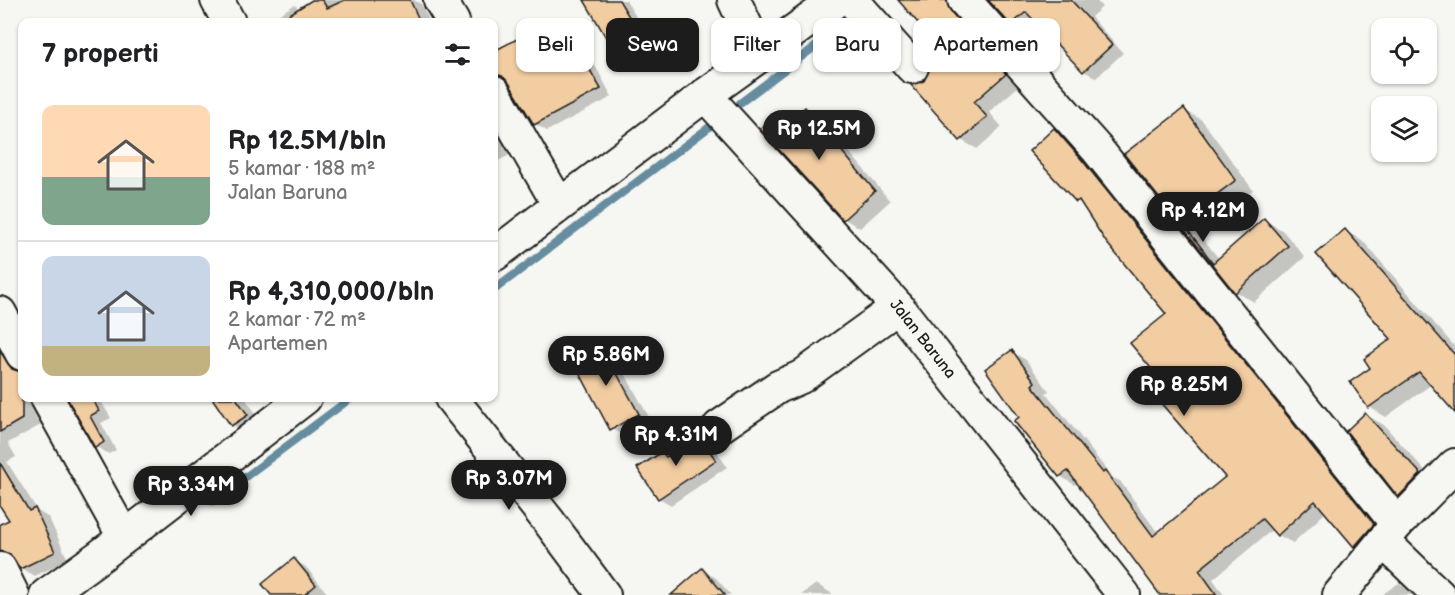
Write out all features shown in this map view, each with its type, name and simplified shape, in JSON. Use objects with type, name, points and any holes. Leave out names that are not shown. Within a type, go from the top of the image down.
[{"type":"street","points":[[217,0],[227,18]]},
{"type":"street","points":[[440,0],[451,18]]},
{"type":"street","points":[[734,0],[742,18]]},
{"type":"street","points":[[964,0],[1096,148],[1439,595]]},
{"type":"street","points":[[801,35],[855,8],[912,67]]},
{"type":"street","points":[[498,252],[737,72]]},
{"type":"street","name":"Jalan Baruna","points":[[705,95],[898,307],[1124,595]]},
{"type":"street","points":[[498,99],[560,205]]},
{"type":"street","points":[[718,427],[778,387],[791,383],[808,373],[898,307]]},
{"type":"street","points":[[0,313],[18,347]]},
{"type":"street","points":[[48,402],[124,537]]},
{"type":"street","points":[[46,595],[300,402]]},
{"type":"street","points":[[454,402],[604,595]]},
{"type":"street","points":[[1339,595],[1390,533],[1455,465]]},
{"type":"street","points":[[0,569],[13,595]]},
{"type":"building","points":[[312,0],[322,0],[327,8],[345,0],[410,0],[418,18],[283,18]]},
{"type":"building","points":[[584,0],[619,0],[630,18],[606,18],[606,37]]},
{"type":"building","points":[[898,0],[947,0],[951,12],[956,18],[914,18]]},
{"type":"building","points":[[988,0],[1071,0],[1112,45],[1083,72],[1060,48],[1060,18],[1032,18],[1026,12],[1019,18],[1005,18]]},
{"type":"building","points":[[516,40],[516,72],[591,72],[601,89],[534,125],[509,83],[498,75],[498,49]]},
{"type":"building","points":[[928,72],[1004,72],[1006,74],[974,102],[987,117],[960,141],[911,85],[924,81]]},
{"type":"building","points":[[805,107],[875,191],[843,220],[760,129],[781,112],[789,121]]},
{"type":"building","points":[[1184,108],[1236,180],[1181,221],[1213,263],[1264,218],[1288,246],[1235,293],[1124,154]]},
{"type":"building","points":[[1054,128],[1374,524],[1354,547],[1315,501],[1277,536],[1262,519],[1199,570],[1217,595],[1160,595],[1068,471],[1059,477],[1014,421],[1019,417],[985,369],[1012,350],[1035,382],[1032,385],[1103,473],[1105,471],[1153,536],[1225,477],[1153,394],[1165,385],[1130,343],[1166,314],[1106,242],[1079,200],[1076,202],[1029,151]]},
{"type":"building","points":[[1345,229],[1455,355],[1455,413],[1419,372],[1368,408],[1350,382],[1370,368],[1364,359],[1391,339],[1316,254]]},
{"type":"building","points":[[599,341],[639,414],[610,430],[576,366],[584,362],[579,352]]},
{"type":"building","points":[[0,351],[12,369],[18,371],[18,402],[22,402],[22,419],[0,432]]},
{"type":"building","points":[[69,402],[94,402],[99,411],[90,416],[104,442],[95,448]]},
{"type":"building","points":[[215,402],[239,402],[248,415],[231,426]]},
{"type":"building","points":[[1365,413],[1421,474],[1398,497],[1346,431]]},
{"type":"building","points":[[699,436],[716,460],[658,499],[637,468],[662,452],[666,457]]},
{"type":"building","points":[[0,463],[29,511],[35,508],[55,552],[20,569],[10,554],[0,551],[0,524],[9,520],[0,506]]},
{"type":"building","points":[[294,558],[316,585],[304,595],[271,595],[262,584]]},
{"type":"building","points":[[702,568],[725,595],[671,595]]},
{"type":"waterway","points":[[740,103],[856,16]]},
{"type":"waterway","points":[[498,287],[708,128]]},
{"type":"waterway","points":[[213,501],[346,402]]}]
